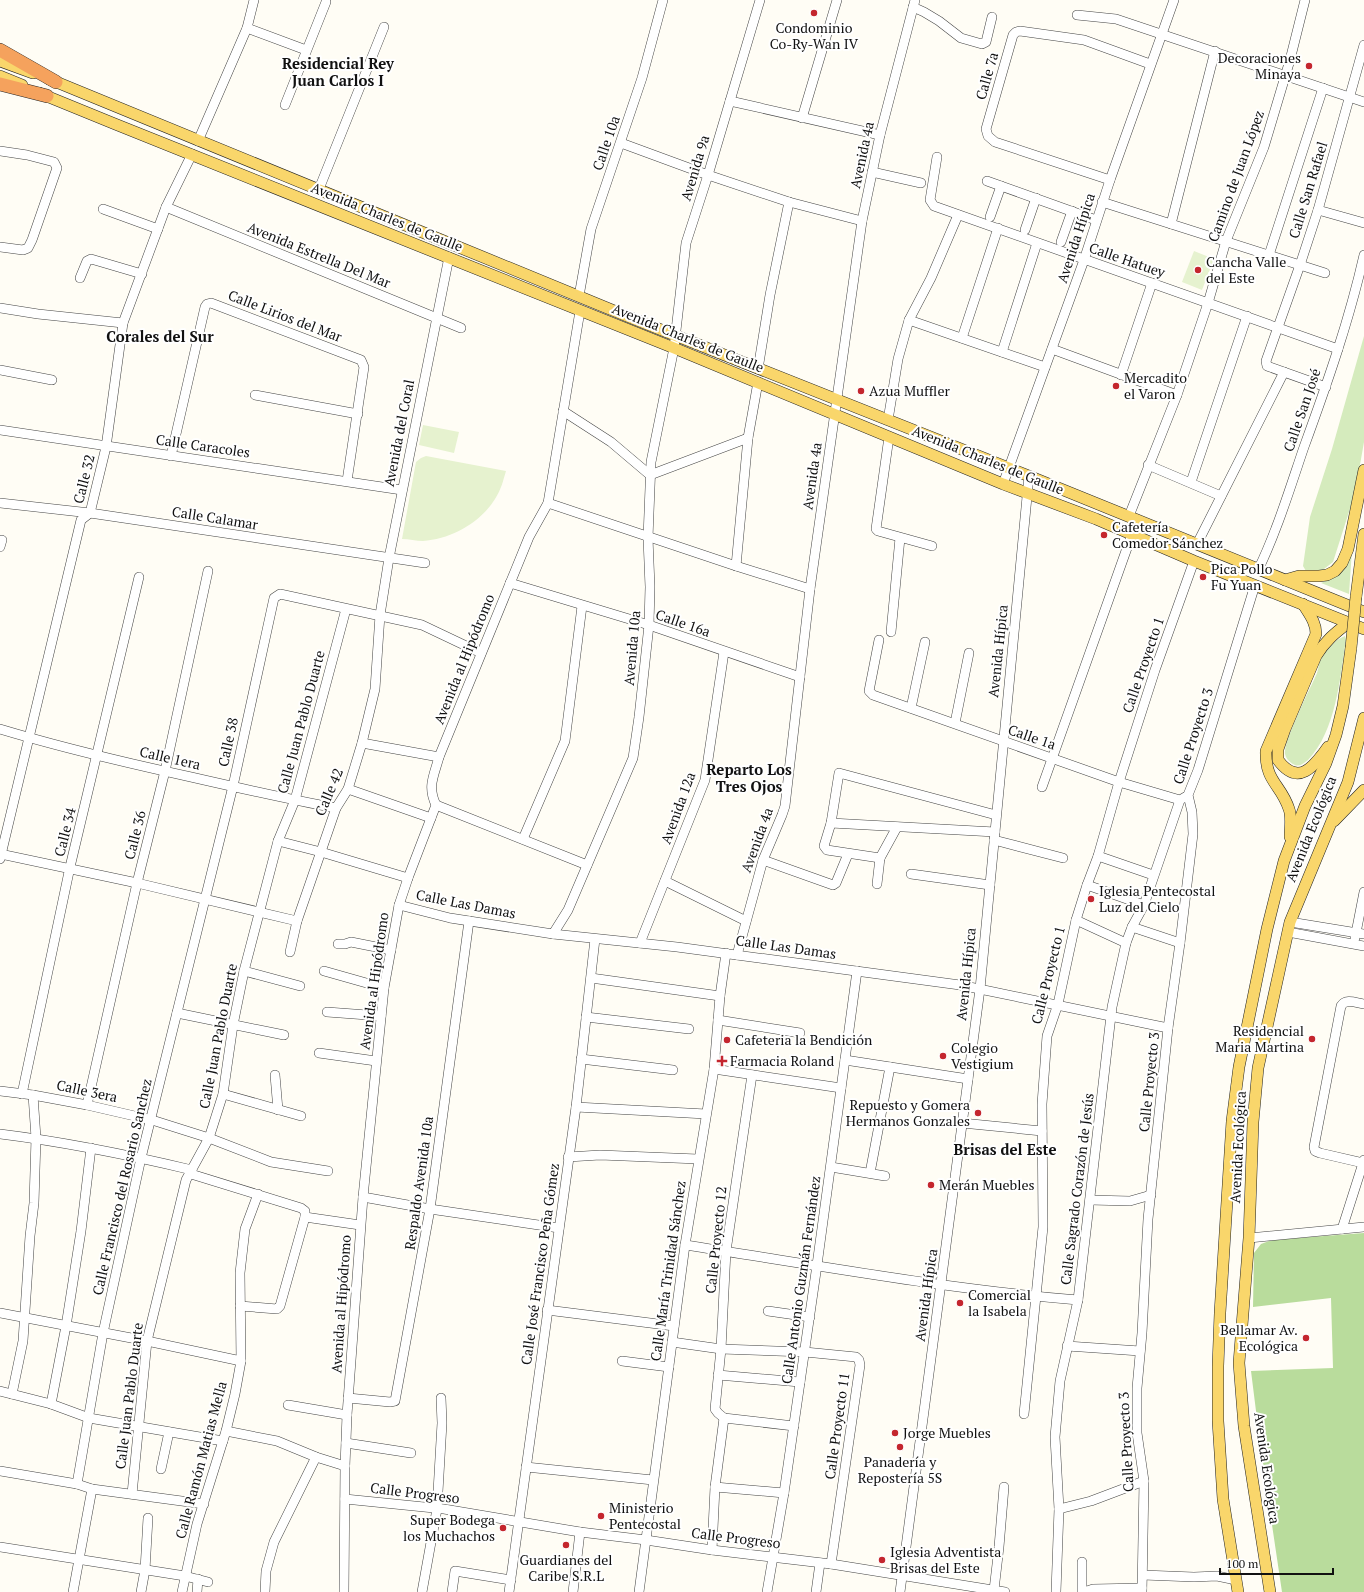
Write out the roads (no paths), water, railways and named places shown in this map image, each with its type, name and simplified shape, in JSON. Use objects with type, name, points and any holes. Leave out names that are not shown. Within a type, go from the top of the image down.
[{"type":"highway","points":[[0,50],[56,82]]},
{"type":"highway","points":[[0,84],[47,96]]},
{"type":"main road","name":"Avenida Charles de Gaulle","points":[[0,61],[56,82],[758,369],[1029,476],[1364,612]]},
{"type":"main road","name":"Avenida Charles de Gaulle","points":[[0,76],[758,382],[834,415],[1003,484],[1132,534],[1194,561],[1364,629]]},
{"type":"main road","points":[[1285,580],[1299,576],[1327,575],[1335,572],[1342,564],[1348,548],[1364,470]]},
{"type":"main road","name":"Avenida Ecológica","points":[[1238,1592],[1223,1499],[1218,1421],[1220,1313],[1232,1121],[1239,1067],[1269,921],[1284,861],[1305,806],[1326,764],[1336,735],[1343,706],[1364,534]]},
{"type":"main road","points":[[1290,847],[1290,810],[1267,769],[1266,751],[1280,715],[1316,634],[1314,621],[1303,604]]},
{"type":"main road","points":[[1336,735],[1317,763],[1307,770],[1299,773],[1288,771],[1278,760],[1278,750],[1285,729],[1316,656],[1331,636],[1348,623]]},
{"type":"main road","name":"Avenida Ecológica","points":[[1270,1592],[1244,1426],[1239,1364],[1249,1238],[1253,1122],[1258,1068],[1289,927],[1348,782],[1364,718]]},
{"type":"main road","points":[[1330,826],[1364,790]]},
{"type":"street","points":[[198,141],[247,28],[254,0]]},
{"type":"street","name":"Calle 10a","points":[[579,296],[589,238],[642,78],[663,0]]},
{"type":"street","name":"Avenida 9a","points":[[674,348],[686,243],[708,175],[760,0]]},
{"type":"street","points":[[802,118],[837,0]]},
{"type":"street","name":"Avenida Hípica","points":[[1003,484],[1084,260],[1102,202],[1174,0]]},
{"type":"street","name":"Camino de Juan López","points":[[1128,516],[1177,395],[1208,303],[1226,241],[1264,147],[1305,0]]},
{"type":"street","points":[[284,105],[326,2]]},
{"type":"street","points":[[914,4],[961,38],[982,44],[986,42],[992,17]]},
{"type":"street","name":"Avenida 4a","points":[[737,955],[763,860],[785,806],[810,589],[862,220],[880,135],[914,4]]},
{"type":"street","points":[[1077,15],[1116,19],[1364,102]]},
{"type":"street","points":[[319,189],[384,27]]},
{"type":"street","points":[[247,28],[306,50]]},
{"type":"street","name":"Calle 7a","points":[[1110,180],[995,142],[988,136],[986,129],[1013,35],[1020,31],[1084,40],[1150,64]]},
{"type":"street","name":"Calle San Rafael","points":[[1284,372],[1266,364],[1266,361],[1318,210],[1364,45]]},
{"type":"street","points":[[1171,224],[1215,51]]},
{"type":"street","points":[[1269,255],[1323,88]]},
{"type":"street","points":[[730,101],[880,135]]},
{"type":"street","points":[[621,143],[708,175],[789,202],[862,220]]},
{"type":"street","points":[[0,152],[27,155],[54,162],[57,168],[28,248],[23,250],[0,247]]},
{"type":"street","name":"Calle 32","points":[[0,856],[81,520],[90,513],[106,447],[123,323],[166,207],[192,154]]},
{"type":"street","name":"Calle Hatuey","points":[[937,157],[930,200],[931,204],[934,206],[1152,284],[1277,326],[1338,349]]},
{"type":"street","points":[[872,172],[921,183]]},
{"type":"street","points":[[987,181],[1096,220]]},
{"type":"street","points":[[990,217],[1001,186]]},
{"type":"street","points":[[1025,230],[1036,198]]},
{"type":"street","points":[[758,369],[770,295],[789,202]]},
{"type":"street","points":[[1102,202],[1325,273]]},
{"type":"street","name":"Avenida Estrella Del Mar","points":[[166,207],[461,328]]},
{"type":"street","points":[[103,209],[158,229]]},
{"type":"street","points":[[1318,210],[1364,223]]},
{"type":"street","points":[[1061,242],[1072,211]]},
{"type":"street","points":[[888,420],[898,359],[909,320],[932,278],[958,215]]},
{"type":"street","points":[[962,338],[998,228]]},
{"type":"street","points":[[1002,352],[1037,243]]},
{"type":"street","name":"Calle San José","points":[[1258,570],[1326,387],[1364,255]]},
{"type":"street","name":"Avenida del Coral","points":[[380,615],[402,490],[449,257]]},
{"type":"street","points":[[80,278],[87,261],[91,259],[142,274]]},
{"type":"street","points":[[1121,375],[1152,284]]},
{"type":"street","name":"Calle Lirios del Mar","points":[[172,456],[205,307],[207,304],[211,303],[361,360],[364,367],[347,481]]},
{"type":"street","points":[[0,308],[38,314],[123,323]]},
{"type":"street","name":"Avenida al Hipódromo","points":[[344,1592],[347,1414],[360,1225],[384,988],[399,905],[436,805],[431,795],[431,786],[439,757],[529,537],[548,503],[580,310]]},
{"type":"street","points":[[1191,482],[1247,316]]},
{"type":"street","points":[[909,320],[1045,367]]},
{"type":"street","name":"Avenida 10a","points":[[553,934],[568,910],[633,758],[649,625],[650,587],[648,538],[651,462],[674,348]]},
{"type":"street","points":[[1052,349],[1177,395]]},
{"type":"street","points":[[0,370],[52,380]]},
{"type":"street","points":[[1197,544],[1284,372],[1326,387]]},
{"type":"street","points":[[736,566],[748,438],[758,382]]},
{"type":"street","points":[[255,395],[358,414]]},
{"type":"street","points":[[563,412],[611,442],[650,475],[748,438]]},
{"type":"street","name":"Calle Caracoles","points":[[0,430],[402,490]]},
{"type":"street","points":[[889,437],[876,529],[900,538],[932,546]]},
{"type":"street","points":[[1148,465],[1222,496]]},
{"type":"street","name":"Avenida Hípica","points":[[900,1592],[980,989],[1029,476]]},
{"type":"street","name":"Calle Calamar","points":[[0,503],[90,513],[425,563]]},
{"type":"street","points":[[548,503],[648,538],[810,589]]},
{"type":"street","points":[[1042,787],[1132,534]]},
{"type":"street","points":[[891,632],[900,538]]},
{"type":"street","name":"Calle Proyecto 1","points":[[1024,1414],[1043,1227],[1042,1104],[1047,1036],[1058,1004],[1076,920],[1098,856],[1119,782],[1194,561]]},
{"type":"street","name":"Calle 36","points":[[87,1105],[137,883],[165,771],[208,571]]},
{"type":"street","name":"Calle 34","points":[[22,1094],[70,868],[98,756],[139,577]]},
{"type":"street","name":"Calle 16a","points":[[510,583],[649,625],[800,677]]},
{"type":"street","name":"Calle Proyecto 3","points":[[1142,1590],[1144,1481],[1137,1433],[1137,1388],[1148,1220],[1152,1195],[1168,1028],[1193,834],[1192,812],[1184,797],[1198,770],[1255,585]]},
{"type":"street","name":"Calle 38","points":[[204,899],[233,786],[274,598],[280,594],[346,609]]},
{"type":"street","points":[[523,839],[565,741],[582,606]]},
{"type":"street","points":[[346,609],[422,625],[481,653]]},
{"type":"street","name":"Calle Juan Pablo Duarte","points":[[132,1494],[147,1341],[186,1180],[192,1172],[209,1138],[223,1094],[233,1025],[244,971],[278,841],[294,800],[346,609]]},
{"type":"street","name":"Calle 42","points":[[290,952],[297,921],[320,852],[336,808],[348,789],[362,743],[375,689],[380,615]]},
{"type":"street","name":"Calle 1a","points":[[879,640],[869,691],[873,695],[1119,782],[1184,797]]},
{"type":"street","points":[[911,708],[925,642]]},
{"type":"street","name":"Avenida 12a","points":[[640,943],[705,780],[724,652]]},
{"type":"street","points":[[955,723],[969,653]]},
{"type":"street","name":"Calle 1era","points":[[0,729],[28,738],[98,756],[336,808]]},
{"type":"street","points":[[362,743],[439,757]]},
{"type":"street","points":[[880,858],[827,850],[824,846],[831,823],[839,773],[996,815]]},
{"type":"street","points":[[348,789],[431,818]]},
{"type":"street","name":"Calle Sagrado Corazón de Jesús","points":[[1056,1592],[1059,1509],[1055,1437],[1060,1381],[1078,1300],[1116,980],[1126,942],[1144,905],[1184,797]]},
{"type":"street","points":[[436,805],[587,865]]},
{"type":"street","points":[[831,823],[897,827],[994,836],[1063,858]]},
{"type":"street","points":[[878,884],[880,858],[897,827]]},
{"type":"street","points":[[278,841],[408,878]]},
{"type":"street","points":[[763,860],[833,885],[836,882],[848,854]]},
{"type":"street","points":[[0,856],[70,868],[297,921]]},
{"type":"street","points":[[1098,856],[1154,875]]},
{"type":"street","points":[[911,874],[990,885]]},
{"type":"street","points":[[665,881],[746,921]]},
{"type":"street","points":[[1087,885],[1144,905]]},
{"type":"street","points":[[1354,944],[1360,933],[1364,892]]},
{"type":"street","name":"Calle Francisco del Rosario Sanchez","points":[[77,1484],[103,1333],[141,1158],[152,1120],[204,899]]},
{"type":"street","name":"Calle Las Damas","points":[[399,905],[450,918],[553,934],[726,953],[960,985],[1058,1004],[1168,1028]]},
{"type":"street","points":[[1076,920],[1126,942]]},
{"type":"street","name":"Respaldo Avenida 10a","points":[[348,1398],[390,1402],[395,1400],[430,1210],[469,921]]},
{"type":"street","points":[[1132,927],[1180,943]]},
{"type":"street","points":[[1289,927],[1360,933]]},
{"type":"street","points":[[1289,927],[1364,946]]},
{"type":"street","name":"Calle José Francisco Peña Gómez","points":[[510,1592],[518,1522],[576,1107],[595,939]]},
{"type":"street","points":[[338,944],[351,942],[391,950]]},
{"type":"street","name":"Calle María Trinidad Sánchez","points":[[639,1592],[685,1245],[714,1069],[720,996],[726,953]]},
{"type":"street","points":[[244,971],[300,986]]},
{"type":"street","points":[[324,971],[384,988]]},
{"type":"street","name":"Calle Antonio Guzmán Fernández","points":[[766,1592],[770,1568],[774,1557],[805,1352],[857,971]]},
{"type":"street","points":[[591,978],[720,996]]},
{"type":"street","points":[[1342,1229],[1364,1162],[1320,1153],[1315,1151],[1314,1147],[1342,1006],[1348,1001],[1364,1004]]},
{"type":"street","points":[[327,1012],[381,1016]]},
{"type":"street","points":[[177,1014],[284,1035]]},
{"type":"street","points":[[586,1016],[689,1029]]},
{"type":"street","points":[[718,1020],[800,1033]]},
{"type":"street","points":[[319,1052],[376,1061]]},
{"type":"street","points":[[581,1059],[673,1070]]},
{"type":"street","points":[[845,1060],[968,1079]]},
{"type":"street","points":[[870,1173],[890,1067]]},
{"type":"street","points":[[714,1069],[841,1088]]},
{"type":"street","points":[[275,1075],[278,1110]]},
{"type":"street","name":"Calle Proyecto 12","points":[[724,1418],[715,1409],[721,1349],[726,1251],[752,1075]]},
{"type":"street","name":"Calle 3era","points":[[0,1091],[33,1095],[87,1105],[152,1120],[209,1138],[271,1162],[328,1171]]},
{"type":"street","points":[[223,1094],[301,1116]]},
{"type":"street","points":[[12,1394],[23,1341],[30,1236],[34,1202],[36,1138],[33,1095]]},
{"type":"street","points":[[576,1107],[706,1114]]},
{"type":"street","points":[[962,1123],[1042,1131]]},
{"type":"street","points":[[0,1134],[36,1138],[141,1158],[192,1172],[301,1208],[305,1214],[360,1225]]},
{"type":"street","points":[[51,1404],[66,1326],[81,1231],[91,1148]]},
{"type":"street","points":[[568,1157],[600,1154],[698,1159]]},
{"type":"street","points":[[831,1167],[886,1176]]},
{"type":"street","name":"Calle Ramón Matias Mella","points":[[182,1592],[197,1524],[226,1431],[235,1394],[241,1361],[240,1273],[245,1229],[258,1194]]},
{"type":"street","points":[[1090,1200],[1130,1201],[1152,1195]]},
{"type":"street","points":[[363,1197],[430,1210],[559,1228]]},
{"type":"street","points":[[240,1306],[277,1310],[280,1306],[305,1214]]},
{"type":"street","points":[[1249,1238],[1364,1227]]},
{"type":"street","points":[[685,1245],[942,1284],[1078,1300]]},
{"type":"street","points":[[547,1310],[674,1326]]},
{"type":"street","points":[[768,1311],[810,1317]]},
{"type":"street","points":[[0,1313],[147,1341],[241,1361]]},
{"type":"street","name":"Calle Proyecto 11","points":[[672,1342],[721,1349],[805,1352],[856,1356],[859,1360],[860,1365],[831,1564]]},
{"type":"street","points":[[1067,1346],[1140,1351]]},
{"type":"street","points":[[622,1361],[669,1368]]},
{"type":"street","points":[[718,1376],[800,1382]]},
{"type":"street","points":[[0,1391],[51,1404],[89,1418],[223,1441]]},
{"type":"street","points":[[422,1592],[437,1509],[442,1423],[441,1398]]},
{"type":"street","points":[[288,1405],[347,1414]]},
{"type":"street","points":[[712,1550],[715,1487],[724,1418],[794,1426]]},
{"type":"street","points":[[226,1431],[277,1441],[316,1457],[345,1466]]},
{"type":"street","points":[[161,1469],[169,1432]]},
{"type":"street","points":[[346,1443],[412,1453]]},
{"type":"street","points":[[265,1592],[266,1571],[274,1542],[316,1457]]},
{"type":"street","points":[[526,1467],[653,1480]]},
{"type":"street","points":[[0,1471],[77,1484],[92,1489],[204,1504]]},
{"type":"street","points":[[1059,1509],[1091,1502],[1144,1481]]},
{"type":"street","points":[[715,1487],[784,1493]]},
{"type":"street","points":[[994,1590],[1004,1487]]},
{"type":"street","points":[[73,1592],[92,1489]]},
{"type":"street","name":"Calle Progreso","points":[[345,1499],[444,1509],[580,1532],[831,1564],[1005,1592]]},
{"type":"street","points":[[141,1592],[148,1518]]},
{"type":"street","points":[[573,1592],[580,1532]]},
{"type":"street","points":[[0,1547],[185,1576],[208,1582]]},
{"type":"street","points":[[1082,1562],[1083,1592],[1093,1589],[1115,1591],[1142,1590]]},
{"type":"street","points":[[816,1592],[820,1563]]},
{"type":"street","points":[[452,1592],[455,1571],[511,1580]]},
{"type":"street","points":[[1143,1575],[1194,1577],[1217,1576],[1236,1580]]},
{"type":"street","points":[[197,1592],[198,1579]]},
{"type":"place","name":"Condominio Co-Ry-Wan IV","points":[[814,13]]},
{"type":"place","name":"Decoraciones Minaya","points":[[1309,66]]},
{"type":"place","name":"Cancha Valle del Este","points":[[1198,270]]},
{"type":"place","name":"Mercadito el Varon","points":[[1116,386]]},
{"type":"place","name":"Azua Muffler","points":[[861,391]]},
{"type":"place","name":"Cafetería Comedor Sánchez","points":[[1104,535]]},
{"type":"place","name":"Pica Pollo Fu Yuan","points":[[1203,577]]},
{"type":"place","name":"Iglesia Pentecostal Luz del Cielo","points":[[1091,899]]},
{"type":"place","name":"Residencial Maria Martina","points":[[1312,1039]]},
{"type":"place","name":"Cafeteria la Bendición","points":[[727,1040]]},
{"type":"place","name":"Colegio Vestigium","points":[[943,1056]]},
{"type":"place","name":"Farmacia Roland","points":[[722,1061]]},
{"type":"place","name":"Repuesto y Gomera Hermanos Gonzales","points":[[978,1113]]},
{"type":"place","name":"Merán Muebles","points":[[931,1185]]},
{"type":"place","name":"Comercial la Isabela","points":[[960,1303]]},
{"type":"place","name":"Bellamar Av. Ecológica","points":[[1306,1338]]},
{"type":"place","name":"Jorge Muebles","points":[[895,1433]]},
{"type":"place","name":"Panadería y Repostería 5S","points":[[900,1447]]},
{"type":"place","name":"Ministerio Pentecostal","points":[[601,1516]]},
{"type":"place","name":"Super Bodega los Muchachos","points":[[503,1528]]},
{"type":"place","name":"Guardianes del Caribe S.R.L","points":[[566,1545]]},
{"type":"place","name":"Iglesia Adventista Brisas del Este","points":[[882,1560]]},
{"type":"district","name":"Residencial Rey Juan Carlos I","points":[[338,72]]},
{"type":"district","name":"Corales del Sur","points":[[160,337]]},
{"type":"district","name":"Reparto Los Tres Ojos","points":[[749,778]]},
{"type":"district","name":"Brisas del Este","points":[[1005,1150]]}]
